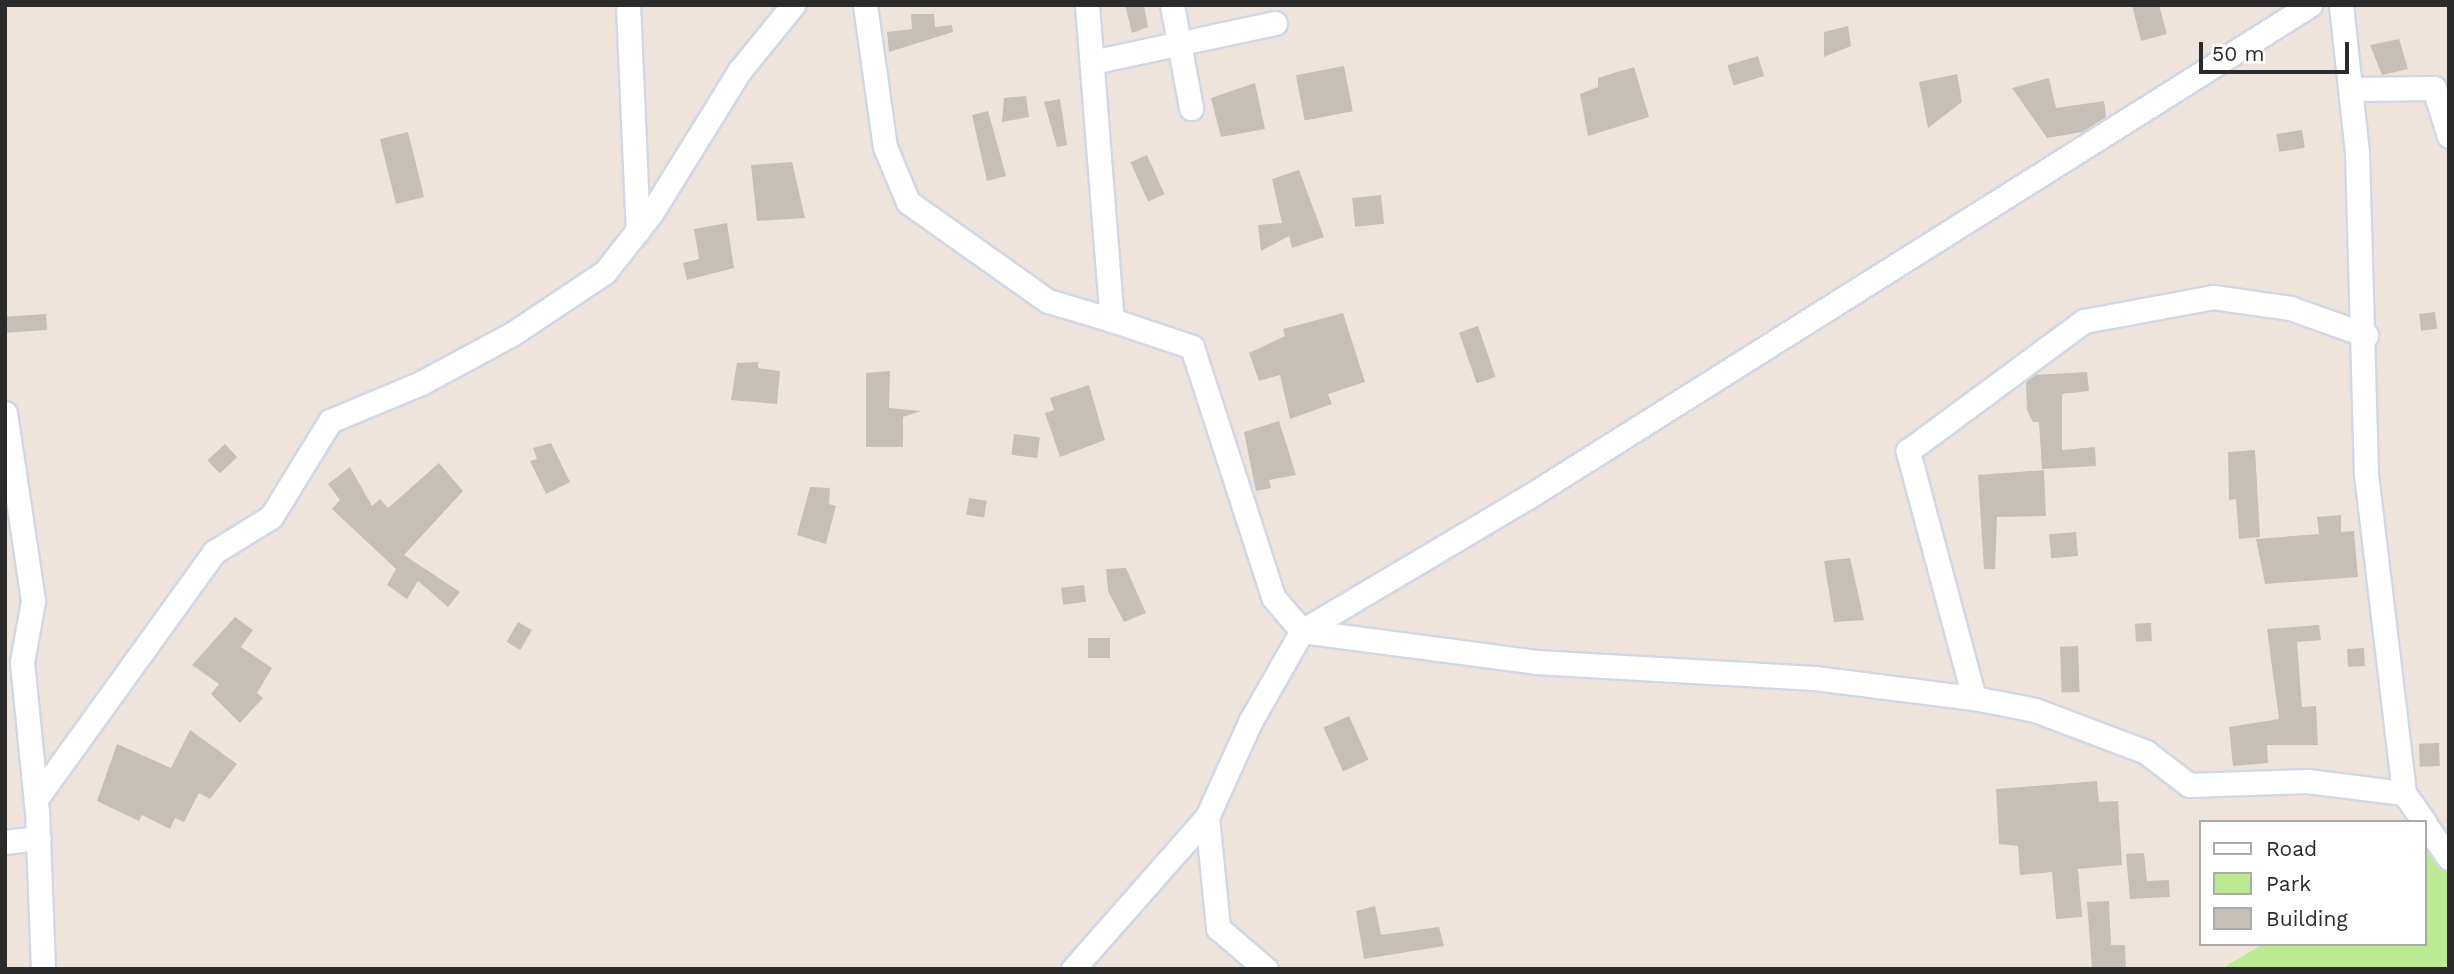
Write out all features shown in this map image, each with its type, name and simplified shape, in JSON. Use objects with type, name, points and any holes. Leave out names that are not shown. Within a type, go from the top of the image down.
[{"type":"street","points":[[628,5],[638,231]]},
{"type":"street","points":[[36,799],[206,562],[271,517],[330,421],[421,383],[512,334],[605,272],[638,231],[740,69],[793,5]]},
{"type":"street","points":[[865,5],[885,147],[908,202],[1048,301],[1192,347],[1279,604],[1302,631],[1536,662],[1815,678],[1974,698],[2035,710],[2146,752],[2189,785],[2307,781],[2404,793]]},
{"type":"street","points":[[1087,5],[1112,320]]},
{"type":"street","points":[[1172,5],[1191,108]]},
{"type":"street","points":[[1073,969],[1207,817],[1250,722],[1302,631],[1528,497],[2310,5]]},
{"type":"street","points":[[2341,5],[2352,89],[2366,335],[2366,474],[2404,793],[2423,820]]},
{"type":"street","points":[[1092,62],[1275,23]]},
{"type":"street","points":[[2352,89],[2434,88],[2449,136]]},
{"type":"street","points":[[1974,698],[1909,451],[2084,320],[2213,297],[2290,308],[2366,335]]},
{"type":"street","points":[[5,413],[33,601],[22,662],[39,838],[43,969]]},
{"type":"street","points":[[1207,817],[1218,928],[1266,969]]},
{"type":"street","points":[[2426,825],[2449,858]]},
{"type":"street","points":[[5,842],[39,838]]},
{"type":"green space","points":[[2449,828],[2449,969],[2221,969],[2260,946],[2426,946],[2426,842]]},
{"type":"building","points":[[1125,5],[1144,5],[1148,27],[1132,33]]},
{"type":"building","points":[[2132,5],[2159,5],[2167,34],[2141,41]]},
{"type":"building","points":[[911,14],[934,14],[935,27],[952,25],[953,32],[889,52],[887,32],[912,29]]},
{"type":"building","points":[[1848,26],[1851,46],[1824,57],[1824,32]]},
{"type":"building","points":[[2399,39],[2408,69],[2382,75],[2370,45]]},
{"type":"building","points":[[1758,56],[1764,76],[1734,85],[1727,65]]},
{"type":"building","points":[[1344,66],[1353,111],[1305,121],[1296,75]]},
{"type":"building","points":[[1634,67],[1649,117],[1588,136],[1580,94],[1598,87],[1598,78]]},
{"type":"building","points":[[1957,74],[1962,102],[1928,128],[1919,82]]},
{"type":"building","points":[[2049,78],[2056,108],[2104,101],[2106,117],[2082,132],[2047,138],[2012,88]]},
{"type":"building","points":[[1255,83],[1265,129],[1221,137],[1211,98]]},
{"type":"building","points":[[1026,96],[1029,117],[1002,122],[1004,98]]},
{"type":"building","points":[[1060,99],[1067,145],[1057,147],[1044,102]]},
{"type":"building","points":[[988,111],[1006,176],[987,181],[972,115]]},
{"type":"building","points":[[2302,130],[2305,148],[2279,152],[2276,134]]},
{"type":"building","points":[[408,132],[424,197],[396,204],[380,139]]},
{"type":"building","points":[[1147,155],[1164,194],[1148,202],[1131,162]]},
{"type":"building","points":[[792,162],[805,218],[757,221],[751,165]]},
{"type":"building","points":[[1299,170],[1324,237],[1292,248],[1289,236],[1261,251],[1258,225],[1282,223],[1272,179]]},
{"type":"building","points":[[1381,195],[1384,224],[1355,227],[1352,198]]},
{"type":"building","points":[[727,223],[734,268],[687,280],[683,263],[699,259],[694,229]]},
{"type":"building","points":[[2435,312],[2437,329],[2421,331],[2419,314]]},
{"type":"building","points":[[1343,313],[1365,382],[1328,394],[1332,404],[1290,419],[1280,375],[1259,381],[1249,353],[1285,336],[1283,329]]},
{"type":"building","points":[[46,314],[47,330],[6,333],[5,317]]},
{"type":"building","points":[[1478,326],[1496,377],[1477,384],[1459,333]]},
{"type":"building","points":[[758,362],[758,368],[780,371],[777,404],[731,400],[737,363]]},
{"type":"building","points":[[890,371],[889,408],[921,411],[903,417],[903,447],[866,447],[866,373]]},
{"type":"building","points":[[2087,372],[2089,391],[2062,394],[2062,450],[2095,447],[2096,466],[2042,469],[2039,422],[2033,422],[2027,410],[2026,382],[2034,375]]},
{"type":"building","points":[[1089,385],[1105,440],[1060,457],[1045,413],[1054,410],[1050,398]]},
{"type":"building","points":[[1279,421],[1296,475],[1269,480],[1271,488],[1256,491],[1244,432]]},
{"type":"building","points":[[1014,434],[1040,437],[1037,458],[1011,455]]},
{"type":"building","points":[[551,443],[570,482],[546,494],[530,461],[537,459],[533,448]]},
{"type":"building","points":[[225,444],[237,457],[220,474],[207,460]]},
{"type":"building","points":[[2255,450],[2260,537],[2239,539],[2236,499],[2229,500],[2228,452]]},
{"type":"building","points":[[439,463],[463,491],[404,555],[460,592],[448,607],[418,581],[407,599],[387,585],[396,569],[332,509],[340,500],[328,484],[350,467],[372,506],[380,499],[388,508]]},
{"type":"building","points":[[2044,470],[2046,516],[1997,517],[1995,569],[1984,569],[1978,475]]},
{"type":"building","points":[[810,487],[830,488],[829,504],[836,506],[826,544],[797,535]]},
{"type":"building","points":[[969,498],[987,501],[984,518],[966,515]]},
{"type":"building","points":[[2341,515],[2341,532],[2354,531],[2358,577],[2265,584],[2256,539],[2319,534],[2317,517]]},
{"type":"building","points":[[2076,532],[2078,556],[2051,558],[2049,534]]},
{"type":"building","points":[[1850,558],[1864,620],[1834,622],[1824,561]]},
{"type":"building","points":[[1126,568],[1146,613],[1124,622],[1108,591],[1106,569]]},
{"type":"building","points":[[1084,585],[1086,602],[1063,605],[1061,588]]},
{"type":"building","points":[[235,617],[253,630],[241,647],[272,668],[257,693],[263,698],[240,723],[211,694],[219,684],[192,665]]},
{"type":"building","points":[[518,622],[532,630],[520,650],[506,642]]},
{"type":"building","points":[[2151,623],[2152,641],[2136,642],[2135,624]]},
{"type":"building","points":[[2319,625],[2321,640],[2297,642],[2302,707],[2316,706],[2318,745],[2267,745],[2268,763],[2233,766],[2229,727],[2279,719],[2267,629]]},
{"type":"building","points":[[1088,638],[1110,638],[1110,658],[1088,658]]},
{"type":"building","points":[[2078,646],[2080,692],[2062,693],[2060,647]]},
{"type":"building","points":[[2364,648],[2365,666],[2348,667],[2347,649]]},
{"type":"building","points":[[1349,716],[1369,760],[1343,771],[1323,727]]},
{"type":"building","points":[[190,730],[237,764],[210,799],[199,793],[184,822],[175,818],[170,829],[142,815],[139,821],[97,801],[117,744],[171,768]]},
{"type":"building","points":[[2439,743],[2440,766],[2420,767],[2419,744]]},
{"type":"building","points":[[2097,781],[2099,802],[2118,801],[2122,865],[2078,869],[2082,917],[2056,919],[2052,872],[2020,875],[2018,846],[1999,844],[1996,789]]},
{"type":"building","points":[[2144,853],[2147,881],[2169,880],[2170,897],[2130,899],[2126,854]]},
{"type":"building","points":[[2109,901],[2111,945],[2125,945],[2126,969],[2092,969],[2087,902]]},
{"type":"building","points":[[1375,906],[1381,935],[1439,927],[1444,946],[1364,959],[1356,911]]}]
